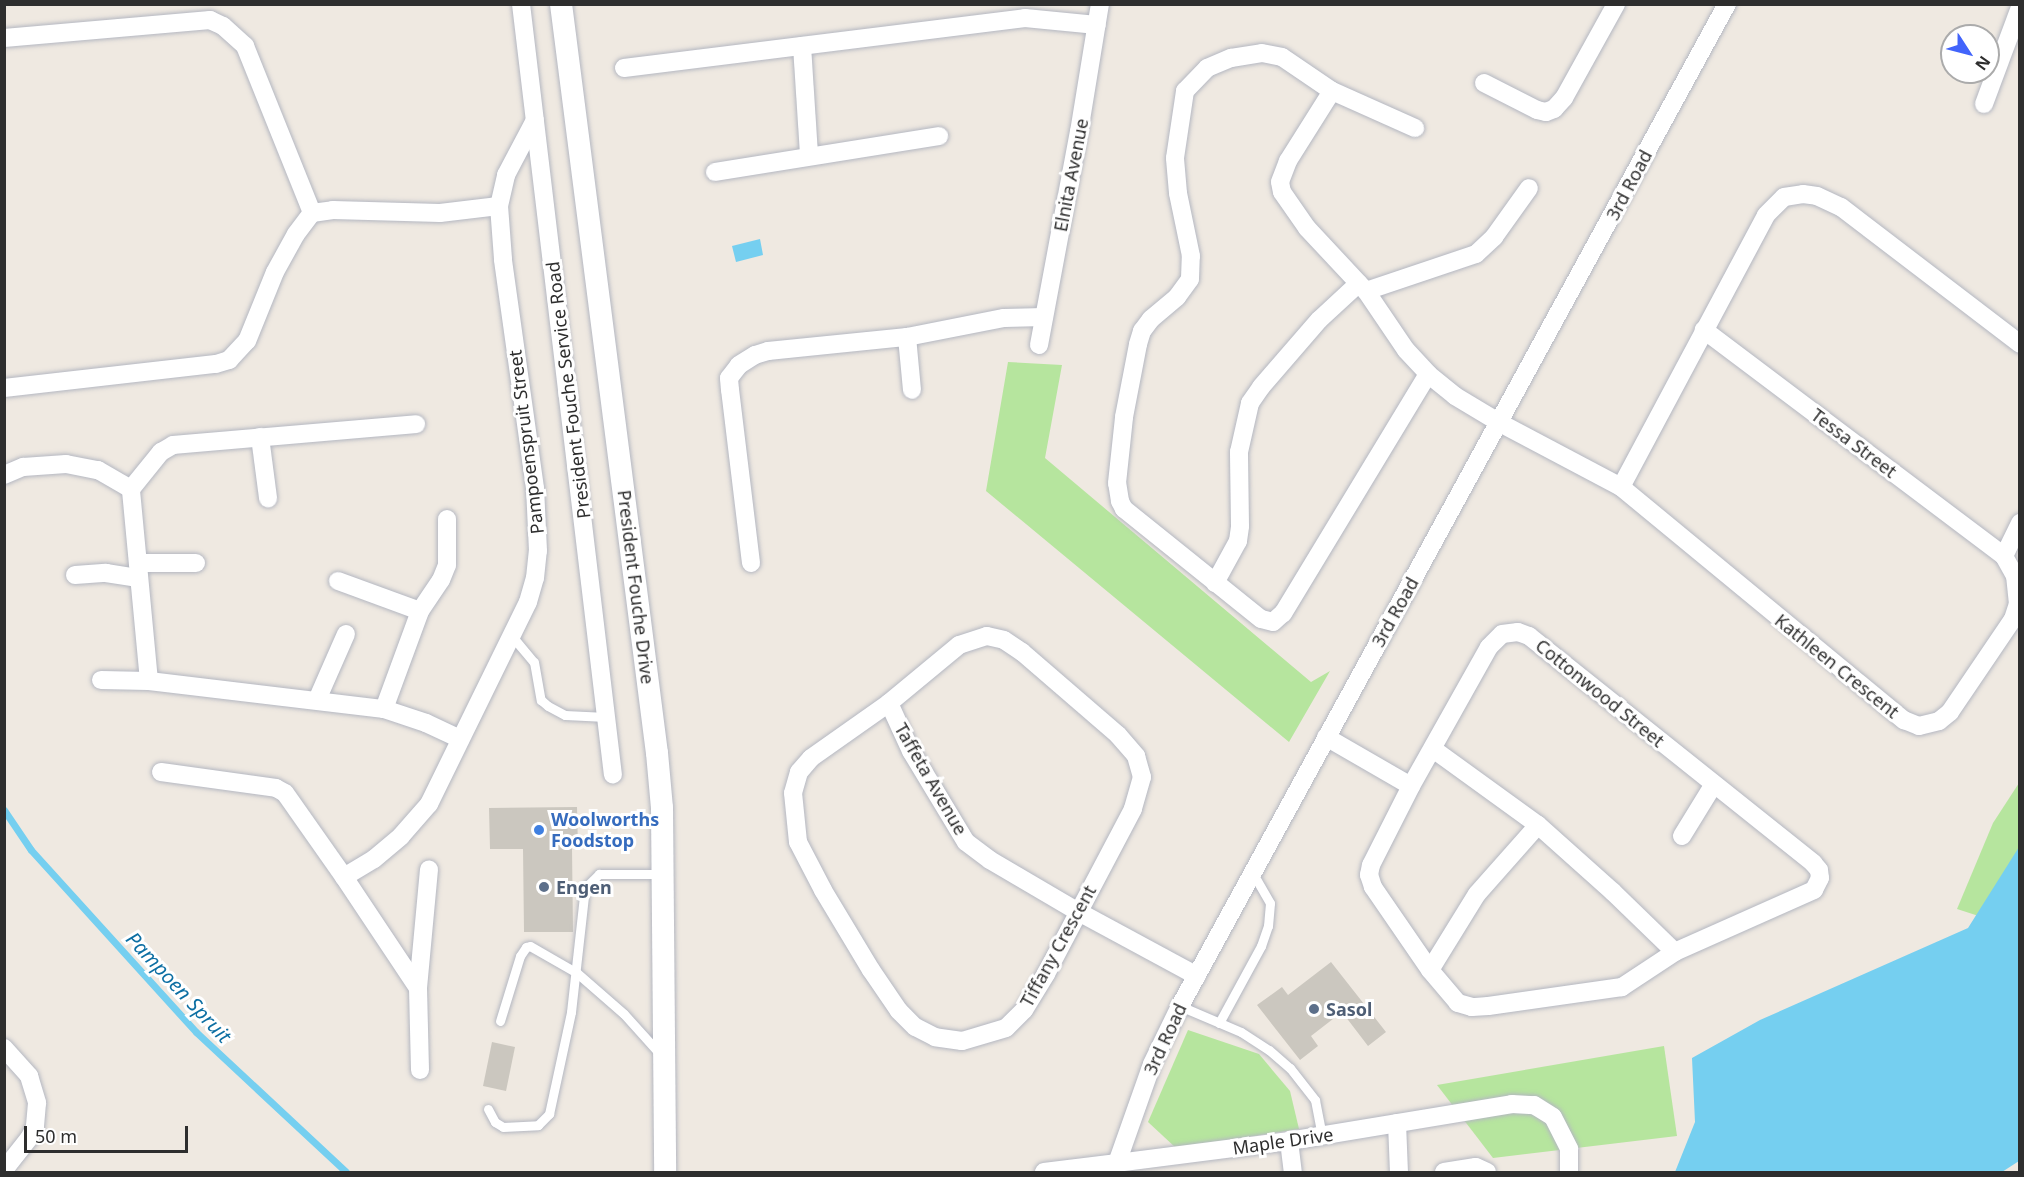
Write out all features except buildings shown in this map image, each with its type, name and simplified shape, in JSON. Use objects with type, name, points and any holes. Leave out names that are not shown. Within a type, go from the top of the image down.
[{"type":"street","name":"President Fouche Service Road","points":[[521,4],[613,775]]},
{"type":"street","name":"President Fouche Drive","points":[[561,4],[657,753],[662,808],[665,1173]]},
{"type":"street","name":"Elnita Avenue","points":[[1039,345],[1100,4]]},
{"type":"street","points":[[1484,83],[1537,110],[1546,112],[1554,109],[1564,98],[1616,4]]},
{"type":"street","name":"3rd Road","points":[[1115,1168],[1152,1064],[1180,1006],[1727,4]]},
{"type":"street","points":[[1984,104],[2019,7]]},
{"type":"street","points":[[624,68],[1025,18],[1097,25]]},
{"type":"street","points":[[4,38],[210,20],[223,26],[245,46],[312,213]]},
{"type":"street","points":[[802,46],[809,155]]},
{"type":"street","points":[[1415,128],[1332,91],[1297,64],[1282,57],[1262,53],[1231,58],[1207,68],[1185,91],[1175,158],[1178,193],[1191,256],[1190,279],[1177,297],[1151,319],[1142,331],[1133,362],[1124,417],[1117,491],[1120,501],[1133,519],[1261,619],[1268,622],[1278,619],[1428,374]]},
{"type":"street","name":"Kathleen Crescent","points":[[1332,91],[1288,161],[1280,182],[1282,192],[1291,208],[1363,287],[1406,350],[1428,374],[1455,396],[1500,423],[1621,487],[1904,720],[1919,726],[1939,721],[1950,712],[2013,619],[2018,604],[2015,576],[2004,556]]},
{"type":"street","name":"Pampoenspruit Street","points":[[344,877],[374,858],[419,818],[435,793],[528,602],[535,578],[538,527],[503,259],[499,206],[506,175],[535,120]]},
{"type":"street","points":[[715,172],[809,155],[939,136]]},
{"type":"street","points":[[1215,583],[1238,541],[1240,526],[1239,452],[1250,404],[1261,387],[1318,320],[1363,287],[1476,254],[1494,237],[1530,188]]},
{"type":"street","points":[[1621,487],[1766,215],[1784,197],[1803,194],[1817,196],[1840,207],[2019,344]]},
{"type":"street","points":[[4,388],[216,364],[229,360],[247,341],[275,272],[296,234],[312,213],[333,210],[440,213],[499,206]]},
{"type":"street","points":[[751,563],[730,390],[733,370],[746,359],[768,351],[907,337],[1004,318],[1044,317]]},
{"type":"street","name":"Tessa Street","points":[[1704,330],[2004,556]]},
{"type":"street","points":[[907,337],[912,390]]},
{"type":"street","points":[[148,681],[131,489],[161,452],[173,445],[416,424]]},
{"type":"street","points":[[260,437],[268,498]]},
{"type":"street","points":[[4,475],[23,467],[66,464],[98,470],[131,489]]},
{"type":"street","points":[[384,710],[420,611],[441,580],[447,565],[447,519]]},
{"type":"street","points":[[2004,556],[2019,523]]},
{"type":"street","points":[[75,575],[196,563]]},
{"type":"street","points":[[338,581],[420,611]]},
{"type":"street","name":"Cottonwood Street","points":[[1518,632],[1529,636],[1813,863],[1819,870],[1818,885],[1806,895],[1675,952],[1622,987],[1472,1007],[1458,1003],[1430,970],[1372,887],[1369,874],[1371,865],[1411,786],[1489,647],[1502,634],[1518,632]]},
{"type":"street","points":[[317,700],[346,634]]},
{"type":"street","name":"Tiffany Crescent","points":[[987,636],[996,637],[1022,652],[1118,735],[1136,756],[1142,777],[1133,809],[1024,1010],[1006,1028],[962,1041],[935,1037],[915,1027],[899,1011],[823,890],[798,842],[793,793],[799,772],[810,758],[889,703],[959,645],[987,636]]},
{"type":"street","points":[[100,680],[148,681],[384,710],[426,723],[460,739]]},
{"type":"street","name":"Taffeta Avenue","points":[[889,703],[911,750],[966,842],[990,860],[1077,911],[1197,976]]},
{"type":"street","points":[[1326,737],[1411,786]]},
{"type":"street","points":[[1433,749],[1538,825],[1613,892],[1675,952]]},
{"type":"street","points":[[161,772],[276,788],[285,793],[418,988]]},
{"type":"street","points":[[1682,836],[1714,784]]},
{"type":"street","points":[[1430,970],[1477,894],[1538,825]]},
{"type":"street","points":[[420,1070],[418,988],[429,870]]},
{"type":"street","points":[[4,1047],[29,1077],[35,1090],[36,1119],[30,1137],[4,1170]]},
{"type":"street","name":"Maple Drive","points":[[1115,1168],[1512,1104],[1534,1105],[1544,1109],[1553,1117],[1569,1149],[1569,1173]]},
{"type":"street","points":[[1397,1123],[1399,1173]]},
{"type":"street","points":[[1289,1141],[1293,1173]]},
{"type":"street","points":[[1444,1173],[1476,1167],[1487,1173]]},
{"type":"street","points":[[1044,1173],[1115,1168]]},
{"type":"lane","points":[[511,635],[534,662],[541,700],[565,715],[606,717]]},
{"type":"lane","points":[[1220,1023],[1261,946],[1268,926],[1270,903],[1253,873]]},
{"type":"lane","points":[[488,1109],[492,1119],[503,1127],[538,1125],[549,1114],[577,973],[585,888],[599,874],[663,874]]},
{"type":"lane","points":[[500,1022],[520,956],[526,947],[534,947],[577,973],[624,1014],[664,1058]]},
{"type":"lane","points":[[1180,1006],[1256,1041],[1290,1068],[1315,1100],[1322,1135]]},
{"type":"green space","points":[[1008,362],[1062,365],[1045,458],[1311,682],[1330,671],[1289,742],[986,491]]},
{"type":"green space","points":[[2019,783],[2019,929],[1957,909],[1993,823]]},
{"type":"green space","points":[[1188,1030],[1259,1054],[1290,1091],[1299,1129],[1176,1148],[1148,1122]]},
{"type":"green space","points":[[1664,1046],[1677,1136],[1493,1158],[1437,1085]]},
{"type":"water","points":[[760,239],[763,255],[736,262],[732,246]]},
{"type":"water","points":[[2019,847],[2019,1161],[2002,1172],[1675,1172],[1695,1122],[1692,1058],[1760,1020],[1968,928]]},
{"type":"waterway","name":"Pampoen Spruit","points":[[4,810],[31,850],[196,1032],[346,1172]]},
{"type":"place","name":"Woolworths Foodstop","points":[[539,830]]},
{"type":"place","name":"Engen","points":[[544,887]]},
{"type":"place","name":"Sasol","points":[[1314,1009]]}]
